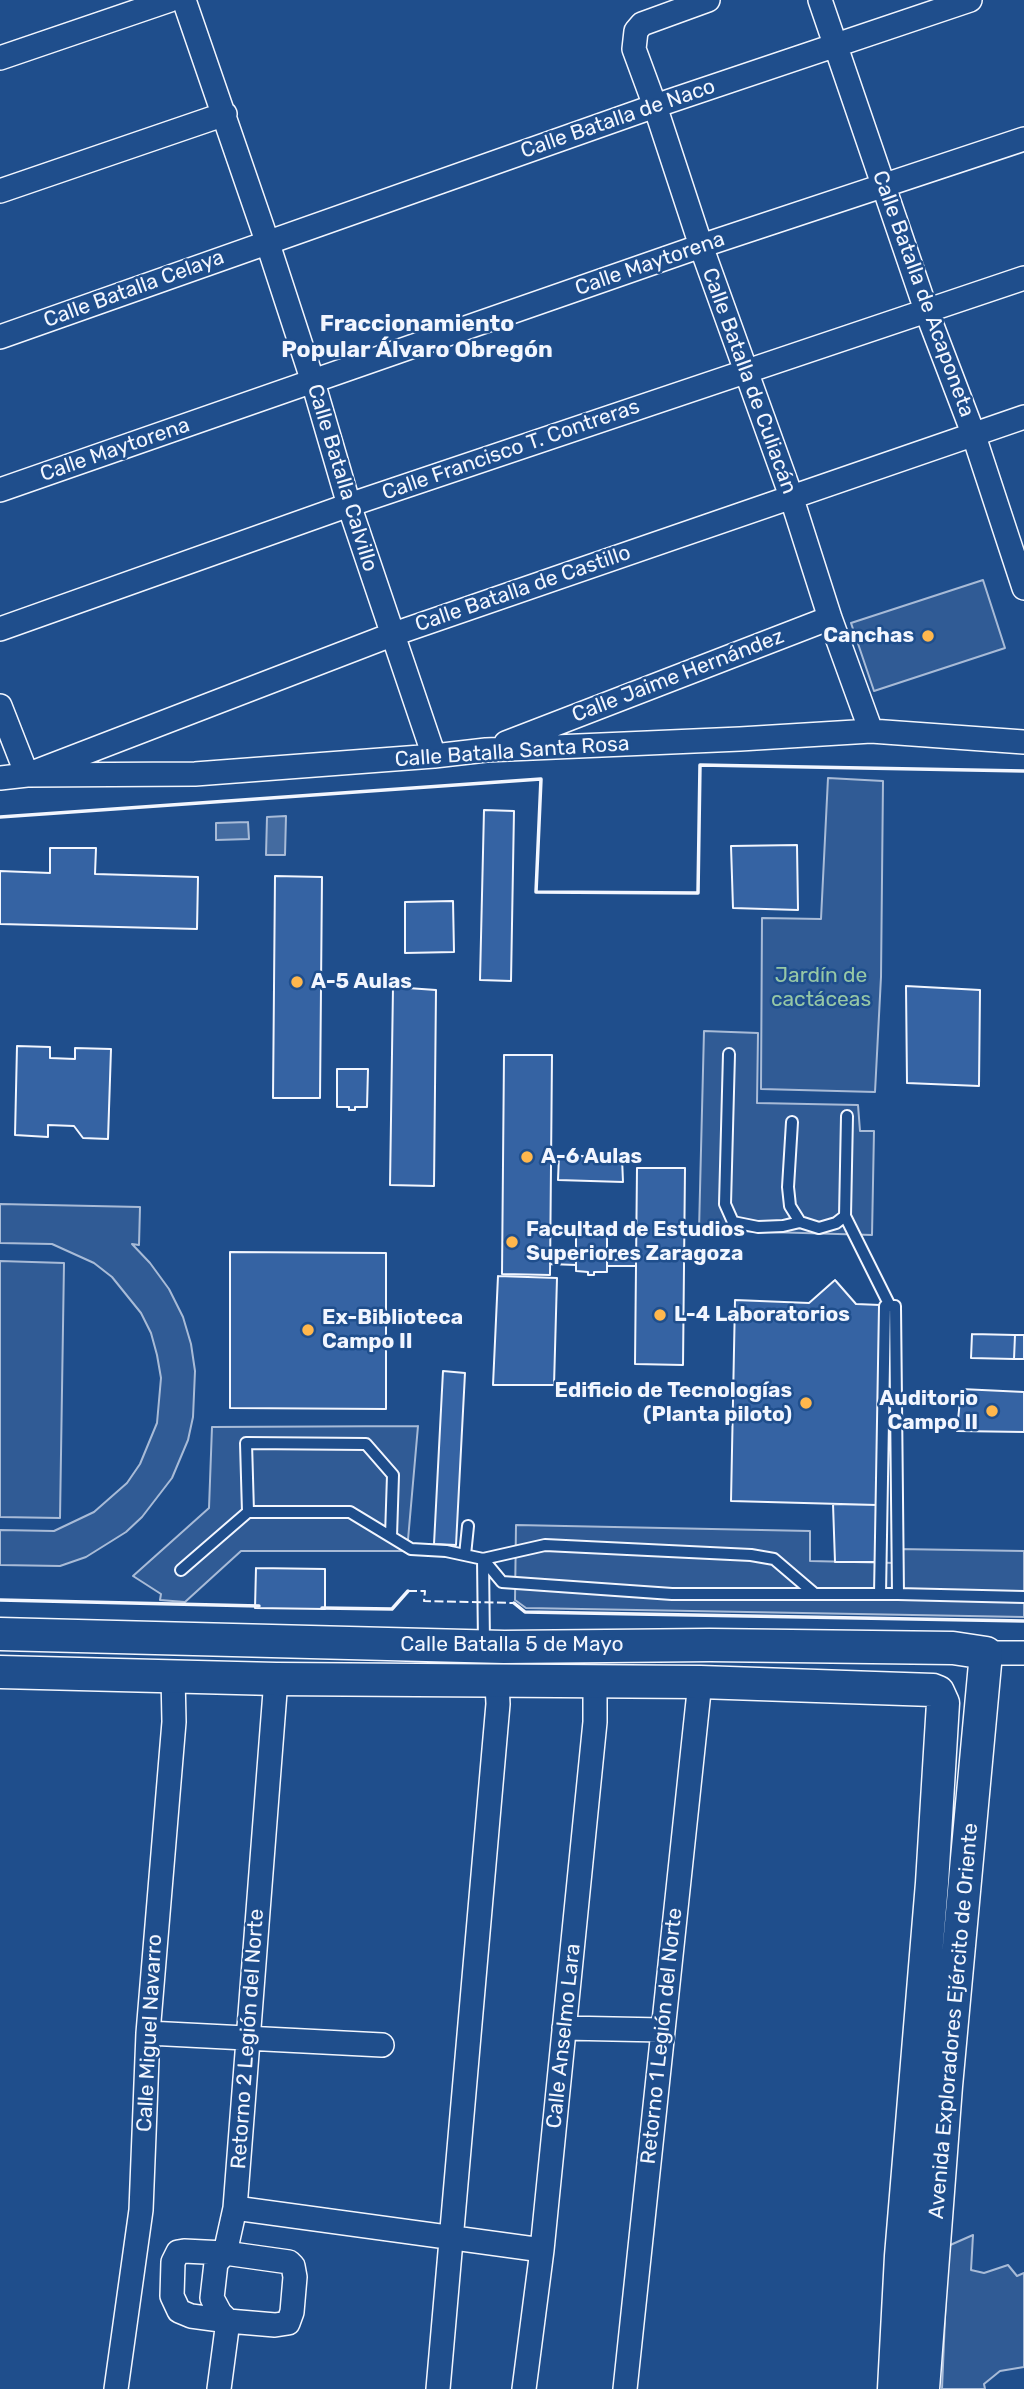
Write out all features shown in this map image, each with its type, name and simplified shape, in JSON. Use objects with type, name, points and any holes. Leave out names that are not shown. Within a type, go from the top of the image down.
[{"type":"street","points":[[0,58],[170,0]]},
{"type":"street","name":"Calle Batalla Calvillo","points":[[184,0],[267,241],[391,635],[434,756]]},
{"type":"street","name":"Calle Batalla de Culiacán","points":[[708,0],[642,24],[636,31],[634,49],[871,731]]},
{"type":"street","name":"Calle Batalla de Acaponeta","points":[[820,0],[926,310],[973,433],[1024,588]]},
{"type":"street","name":"Calle Batalla de Naco","points":[[267,241],[970,0]]},
{"type":"street","points":[[0,191],[225,114]]},
{"type":"street","name":"Calle Maytorena","points":[[0,490],[701,246],[1024,139]]},
{"type":"street","name":"Calle Batalla Celaya","points":[[0,337],[267,241]]},
{"type":"street","name":"Calle Francisco T. Contreras","points":[[0,629],[349,505],[1024,278]]},
{"type":"street","name":"Calle Batalla de Castillo","points":[[27,775],[391,635],[1024,417]]},
{"type":"street","name":"Calle Jaime Hernández","points":[[486,750],[830,618]]},
{"type":"street","points":[[0,706],[27,775]]},
{"type":"street","name":"Calle Batalla Santa Rosa","points":[[0,778],[27,775],[195,774],[486,750],[871,731],[1024,742]]},
{"type":"street","name":"Calle Batalla 5 de Mayo","points":[[0,1634],[489,1647],[710,1645],[953,1648],[986,1653],[1024,1653]]},
{"type":"street","points":[[173,1675],[175,1638]]},
{"type":"street","points":[[438,2389],[498,1703],[497,1682],[489,1647]]},
{"type":"street","name":"Avenida Exploradores Ejército de Oriente","points":[[923,2389],[946,2086],[986,1653]]},
{"type":"street","name":"Calle Batalla 5 de Mayo","points":[[0,1672],[276,1679],[700,1682],[933,1690],[938,1692],[943,1703]]},
{"type":"street","name":"Calle Miguel Navarro","points":[[116,2389],[141,2210],[148,2033],[174,1722],[173,1675]]},
{"type":"street","name":"Retorno 2 Legión del Norte","points":[[228,2321],[220,2314],[212,2298],[216,2263],[225,2253],[235,2208],[276,1679]]},
{"type":"street","name":"Calle Anselmo Lara","points":[[524,2389],[542,2250],[565,2028],[595,1722],[595,1682]]},
{"type":"street","name":"Retorno 1 Legión del Norte","points":[[625,2389],[700,1682]]},
{"type":"street","name":"Avenida Exploradores Ejército de Oriente","points":[[894,2389],[898,2294],[932,1883],[943,1703]]},
{"type":"street","points":[[565,2028],[662,2030]]},
{"type":"street","points":[[148,2033],[382,2045]]},
{"type":"street","points":[[235,2208],[542,2250]]},
{"type":"street","points":[[178,2252],[225,2253],[283,2261],[293,2266],[295,2271],[292,2312],[288,2323],[275,2325],[228,2321],[179,2311],[172,2296],[173,2262],[178,2252]]},
{"type":"street","points":[[219,2389],[228,2321]]},
{"type":"lane","points":[[729,1054],[725,1205],[733,1222],[758,1227],[783,1227],[800,1222],[819,1228],[836,1223],[845,1216]]},
{"type":"lane","points":[[847,1116],[845,1216],[890,1306]]},
{"type":"lane","points":[[792,1122],[788,1186],[790,1206],[800,1222]]},
{"type":"lane","points":[[880,1594],[885,1306],[895,1306],[898,1594]]},
{"type":"lane","points":[[248,1512],[246,1443],[366,1444],[393,1475],[391,1536]]},
{"type":"lane","points":[[181,1570],[248,1512],[350,1512],[411,1549],[446,1551],[484,1559],[545,1545],[751,1555],[774,1559],[815,1594]]},
{"type":"lane","points":[[466,1555],[468,1526]]},
{"type":"lane","points":[[484,1559],[502,1582],[672,1594],[1024,1597]]},
{"type":"lane","points":[[484,1559],[489,1647]]},
{"type":"shaded area","name":"Canchas","points":[[983,580],[1005,648],[874,691],[851,623]]},
{"type":"shaded area","name":"Jardín de cactáceas","points":[[828,778],[883,781],[881,977],[875,1092],[761,1089],[762,918],[821,919]]},
{"type":"shaded area","points":[[286,816],[285,855],[266,855],[267,817]]},
{"type":"shaded area","points":[[248,822],[249,839],[216,840],[216,823]]},
{"type":"shaded area","points":[[704,1031],[758,1033],[757,1103],[858,1105],[860,1131],[874,1131],[872,1235],[699,1230]]},
{"type":"shaded area","points":[[0,1204],[140,1207],[139,1245],[132,1244],[169,1289],[183,1317],[191,1344],[195,1371],[193,1417],[188,1440],[172,1478],[142,1517],[126,1532],[86,1557],[60,1566],[0,1565],[0,1530],[54,1531],[94,1512],[127,1483],[140,1464],[157,1423],[161,1378],[151,1333],[141,1313],[112,1277],[94,1263],[52,1244],[0,1243]]},
{"type":"shaded area","points":[[0,1261],[64,1263],[60,1518],[0,1517]]},
{"type":"shaded area","points":[[418,1426],[407,1551],[241,1551],[185,1602],[160,1600],[161,1594],[133,1576],[209,1508],[212,1427]]},
{"type":"shaded area","points":[[516,1525],[810,1531],[810,1561],[897,1563],[897,1549],[1024,1551],[1024,1617],[526,1608],[515,1600]]},
{"type":"shaded area","points":[[973,2235],[971,2270],[984,2273],[1008,2265],[1017,2276],[1024,2273],[1024,2367],[1000,2371],[984,2384],[985,2389],[942,2389],[948,2246]]},
{"type":"building","points":[[484,810],[514,811],[511,981],[480,980]]},
{"type":"building","points":[[797,845],[798,910],[733,908],[731,846]]},
{"type":"building","points":[[50,848],[96,848],[95,874],[198,877],[197,929],[0,924],[0,871],[50,873]]},
{"type":"building","name":"A-5 Aulas","points":[[275,876],[322,877],[320,1098],[273,1098]]},
{"type":"building","points":[[453,901],[454,952],[405,953],[405,902]]},
{"type":"building","points":[[906,986],[980,990],[979,1086],[907,1083]]},
{"type":"building","points":[[393,987],[436,990],[434,1186],[390,1185]]},
{"type":"building","points":[[17,1046],[50,1047],[50,1058],[75,1059],[75,1048],[111,1049],[108,1139],[83,1138],[74,1126],[48,1125],[48,1137],[15,1135]]},
{"type":"building","name":"A-6 Aulas","points":[[504,1055],[552,1055],[550,1275],[502,1274]]},
{"type":"building","points":[[337,1069],[368,1069],[367,1107],[349,1110],[349,1107],[337,1107]]},
{"type":"building","points":[[559,1155],[622,1158],[623,1182],[558,1180]]},
{"type":"building","name":"L-4 Laboratorios","points":[[637,1168],[685,1168],[683,1365],[635,1364]]},
{"type":"building","points":[[576,1234],[607,1234],[607,1272],[588,1275],[588,1272],[576,1271]]},
{"type":"building","name":"Ex-Biblioteca Campo II","points":[[230,1252],[386,1253],[386,1409],[230,1408]]},
{"type":"building","points":[[550,1258],[576,1259],[576,1265],[550,1264]]},
{"type":"building","points":[[636,1259],[636,1266],[607,1266],[607,1260]]},
{"type":"building","points":[[498,1276],[557,1278],[554,1385],[493,1385]]},
{"type":"building","name":"Edificio de Tecnologías (Planta piloto)","points":[[835,1280],[856,1304],[880,1305],[877,1505],[731,1501],[735,1300],[809,1303]]},
{"type":"building","points":[[972,1334],[1015,1335],[1014,1359],[971,1358]]},
{"type":"building","points":[[1015,1335],[1024,1335],[1024,1359],[1014,1359]]},
{"type":"building","points":[[443,1371],[465,1373],[456,1545],[434,1544]]},
{"type":"building","name":"Auditorio Campo II","points":[[961,1389],[1024,1392],[1024,1432],[957,1431]]},
{"type":"building","points":[[833,1504],[877,1505],[877,1562],[835,1562]]},
{"type":"building","points":[[256,1568],[325,1569],[325,1609],[255,1608]]},
{"type":"fence","points":[[408,1591],[425,1591],[424,1601],[514,1603]]},
{"type":"wall","points":[[0,817],[541,779],[536,892],[698,893],[700,765],[1024,771]]},
{"type":"wall","points":[[322,1608],[392,1609],[408,1591]]},
{"type":"wall","points":[[0,1600],[259,1606]]},
{"type":"wall","points":[[514,1603],[525,1612],[1024,1621]]},
{"type":"place","name":"Canchas","points":[[928,636]]},
{"type":"place","name":"A-5 Aulas","points":[[297,982]]},
{"type":"place","name":"A-6 Aulas","points":[[527,1157]]},
{"type":"place","name":"Facultad de Estudios Superiores Zaragoza","points":[[512,1242]]},
{"type":"place","name":"L-4 Laboratorios","points":[[660,1315]]},
{"type":"place","name":"Ex-Biblioteca Campo II","points":[[308,1330]]},
{"type":"place","name":"Edificio de Tecnologías (Planta piloto)","points":[[806,1403]]},
{"type":"place","name":"Auditorio Campo II","points":[[992,1411]]},
{"type":"district","name":"Fraccionamiento Popular Álvaro Obregón","points":[[417,337]]}]
